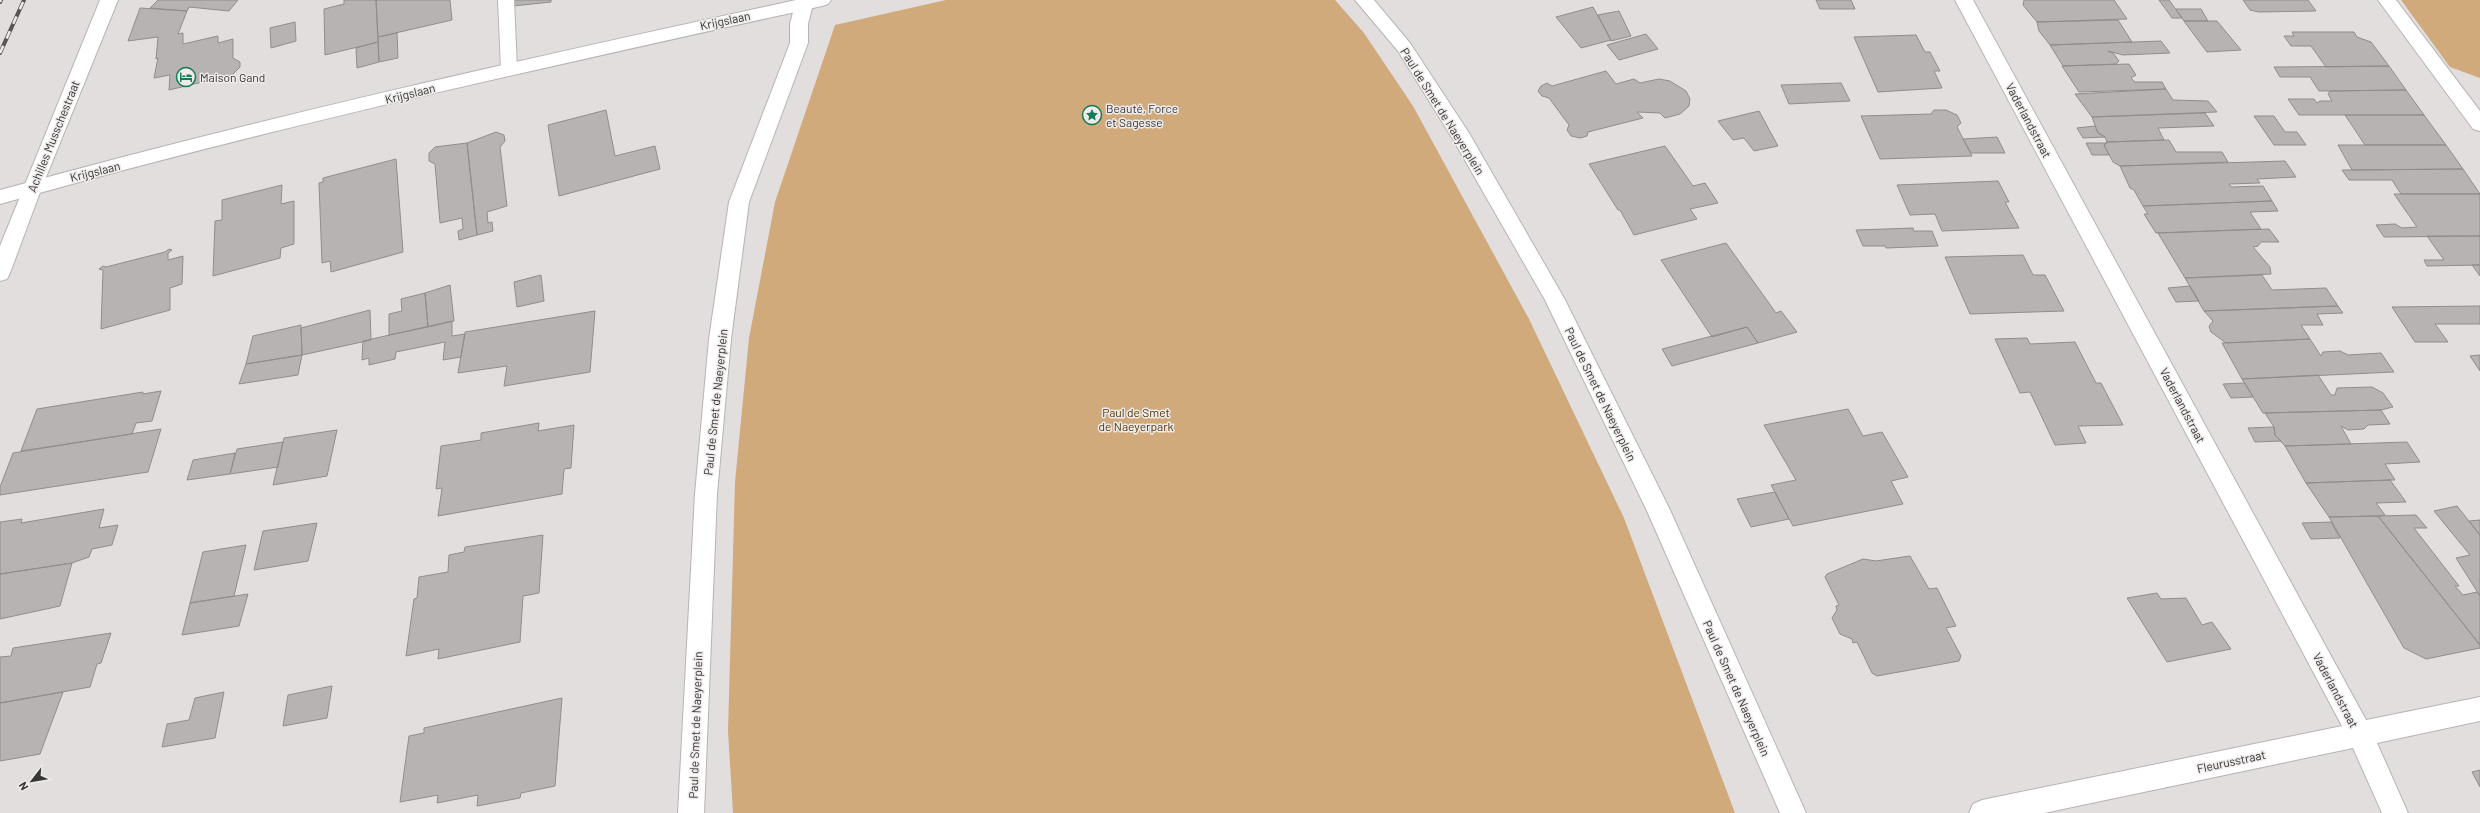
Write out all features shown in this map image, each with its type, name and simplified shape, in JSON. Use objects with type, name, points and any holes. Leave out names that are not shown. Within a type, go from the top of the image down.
[{"type":"street","name":"Achilles Musschestraat","points":[[0,273],[32,188],[109,0]]},
{"type":"street","name":"Paul de Smet de Naeyerplein","points":[[1364,0],[1408,54],[1462,138],[1554,298],[1658,510],[1793,813]]},
{"type":"street","name":"Vaderlandstraat","points":[[1964,0],[2360,734],[2395,813]]},
{"type":"street","points":[[2386,0],[2480,124]]},
{"type":"street","name":"Krijgslaan","points":[[0,197],[509,69],[811,1]]},
{"type":"street","name":"Paul de Smet de Naeyerplein","points":[[692,813],[706,494],[724,309],[739,202],[799,43],[799,24],[811,1]]},
{"type":"street","points":[[2449,82],[2466,96],[2480,103]]},
{"type":"street","name":"Fleurusstraat","points":[[1982,813],[2480,709]]},
{"type":"lane","points":[[506,0],[509,69]]},
{"type":"green space","name":"Paul de Smet de Naeyerpark","points":[[946,0],[1335,0],[1364,33],[1413,106],[1529,319],[1624,518],[1735,813],[733,813],[728,731],[735,482],[749,338],[775,202],[835,25]]},
{"type":"green space","points":[[2401,0],[2480,0],[2480,78],[2450,67]]},
{"type":"building","points":[[158,0],[238,0],[229,11],[189,7],[187,11],[150,8]]},
{"type":"building","points":[[344,0],[376,0],[378,42],[325,55],[324,9],[344,4]]},
{"type":"building","points":[[376,0],[450,0],[452,20],[378,37]]},
{"type":"building","points":[[514,0],[551,0],[551,2],[513,6]]},
{"type":"building","points":[[1816,0],[1851,0],[1855,9],[1820,9]]},
{"type":"building","points":[[2024,0],[2114,0],[2127,19],[2037,22],[2023,5]]},
{"type":"building","points":[[2159,0],[2169,0],[2182,18],[2172,18]]},
{"type":"building","points":[[2243,0],[2308,0],[2316,11],[2259,12],[2250,10]]},
{"type":"building","points":[[1593,7],[1611,40],[1581,48],[1556,17]]},
{"type":"building","points":[[140,8],[187,11],[178,34],[183,33],[183,44],[218,36],[218,43],[233,39],[233,58],[240,62],[240,67],[232,75],[169,90],[170,75],[154,78],[158,58],[156,59],[158,37],[128,41]]},
{"type":"building","points":[[2176,9],[2201,9],[2208,21],[2184,21]]},
{"type":"building","points":[[1619,11],[1631,36],[1611,41],[1598,15]]},
{"type":"building","points":[[2118,20],[2132,42],[2050,45],[2039,31],[2037,22]]},
{"type":"building","points":[[2184,21],[2217,21],[2241,50],[2207,52]]},
{"type":"building","points":[[295,22],[296,41],[271,48],[270,28]]},
{"type":"building","points":[[2292,32],[2354,32],[2357,37],[2371,42],[2389,66],[2326,67],[2311,46],[2291,46],[2284,36],[2294,36]]},
{"type":"building","points":[[397,33],[398,58],[379,62],[378,37]]},
{"type":"building","points":[[1646,34],[1658,49],[1619,60],[1607,45]]},
{"type":"building","points":[[1916,35],[1925,52],[1930,52],[1940,71],[1934,71],[1942,88],[1878,92],[1854,37]]},
{"type":"building","points":[[2161,41],[2170,53],[2123,55],[2108,51],[2114,54],[2119,61],[2116,64],[2063,66],[2050,45]]},
{"type":"building","points":[[378,42],[379,62],[357,68],[356,48]]},
{"type":"building","points":[[2129,64],[2136,75],[2131,78],[2135,82],[2162,82],[2166,89],[2079,92],[2062,66]]},
{"type":"building","points":[[2389,66],[2406,90],[2319,91],[2310,77],[2280,77],[2274,67]]},
{"type":"building","points":[[1606,71],[1616,84],[1634,79],[1640,83],[1659,79],[1670,81],[1686,91],[1690,99],[1689,106],[1680,114],[1665,118],[1660,113],[1637,112],[1643,118],[1588,132],[1587,136],[1580,138],[1571,136],[1567,130],[1569,125],[1549,98],[1542,96],[1538,91],[1541,86],[1547,83],[1552,86]]},
{"type":"building","points":[[1841,83],[1850,101],[1789,104],[1781,85]]},
{"type":"building","points":[[2166,89],[2173,100],[2208,101],[2217,112],[2092,117],[2075,94]]},
{"type":"building","points":[[2406,90],[2424,115],[2299,115],[2288,99],[2314,99],[2317,103],[2320,101],[2332,101],[2328,94],[2330,91]]},
{"type":"building","points":[[606,110],[615,156],[655,146],[660,169],[559,196],[548,125]]},
{"type":"building","points":[[1934,110],[1946,110],[1957,115],[1961,123],[1957,127],[1972,156],[1880,159],[1861,116],[1931,114]]},
{"type":"building","points":[[1759,111],[1778,146],[1754,151],[1744,138],[1733,140],[1718,121]]},
{"type":"building","points":[[2205,113],[2214,126],[2158,128],[2164,140],[2107,142],[2105,137],[2098,133],[2092,117]]},
{"type":"building","points":[[2345,115],[2424,115],[2446,145],[2365,145]]},
{"type":"building","points":[[2254,116],[2274,116],[2285,132],[2297,132],[2306,145],[2274,145]]},
{"type":"building","points":[[2095,126],[2098,133],[2105,137],[2083,138],[2077,128]]},
{"type":"building","points":[[496,132],[504,135],[505,141],[500,147],[507,206],[487,212],[488,223],[492,222],[493,231],[477,235],[467,143]]},
{"type":"building","points":[[1997,137],[2005,153],[1971,153],[1963,139]]},
{"type":"building","points":[[2169,140],[2176,152],[2222,152],[2228,162],[2120,166],[2113,162],[2104,145],[2107,142]]},
{"type":"building","points":[[467,143],[477,235],[459,240],[458,231],[463,229],[462,218],[440,223],[435,164],[429,161],[429,153],[435,147]]},
{"type":"building","points":[[2086,143],[2107,143],[2104,145],[2109,155],[2092,155]]},
{"type":"building","points":[[2338,145],[2446,145],[2463,169],[2352,170]]},
{"type":"building","points":[[1665,146],[1693,186],[1705,183],[1718,203],[1690,209],[1697,219],[1634,235],[1620,210],[1618,210],[1589,164]]},
{"type":"building","points":[[396,159],[403,252],[331,272],[330,261],[322,263],[319,183],[323,182],[323,178]]},
{"type":"building","points":[[2285,161],[2296,177],[2257,179],[2260,183],[2229,184],[2231,187],[2263,186],[2272,201],[2143,206],[2134,190],[2130,188],[2120,166]]},
{"type":"building","points":[[2463,169],[2480,194],[2401,194],[2392,180],[2349,180],[2342,170]]},
{"type":"building","points":[[1998,181],[2009,202],[2005,202],[2019,228],[1942,231],[1935,214],[1910,215],[1897,185]]},
{"type":"building","points":[[282,185],[281,204],[294,201],[294,244],[281,248],[280,258],[213,276],[215,221],[222,220],[222,200]]},
{"type":"building","points":[[2394,194],[2480,194],[2480,236],[2384,237],[2376,225],[2395,224],[2402,228],[2417,227]]},
{"type":"building","points":[[2272,201],[2278,211],[2250,212],[2261,229],[2156,233],[2144,214],[2148,214],[2143,206]]},
{"type":"building","points":[[1913,228],[1914,231],[1932,231],[1938,246],[1886,248],[1885,246],[1863,246],[1856,230]]},
{"type":"building","points":[[2269,229],[2279,242],[2261,242],[2258,246],[2253,247],[2270,267],[2271,274],[2185,278],[2158,233]]},
{"type":"building","points":[[2427,236],[2480,236],[2480,265],[2427,266],[2424,260],[2444,260]]},
{"type":"building","points":[[1726,243],[1776,313],[1781,311],[1797,332],[1758,343],[1747,327],[1712,337],[1661,260]]},
{"type":"building","points":[[169,249],[172,250],[168,253],[168,260],[183,256],[182,284],[170,288],[170,310],[101,329],[103,270],[99,269],[103,266],[106,267],[165,252]]},
{"type":"building","points":[[2023,255],[2033,275],[2045,275],[2064,311],[1970,314],[1945,257]]},
{"type":"building","points":[[2472,265],[2480,265],[2480,276]]},
{"type":"building","points":[[541,275],[544,301],[517,307],[514,282]]},
{"type":"building","points":[[2262,275],[2272,290],[2326,288],[2338,306],[2204,311],[2185,278]]},
{"type":"building","points":[[450,285],[454,321],[428,327],[425,293]]},
{"type":"building","points":[[2190,286],[2199,301],[2176,302],[2168,288]]},
{"type":"building","points":[[425,293],[428,327],[389,335],[389,314],[402,311],[401,299]]},
{"type":"building","points":[[2338,306],[2343,313],[2317,314],[2323,325],[2301,325],[2310,339],[2226,343],[2211,332],[2209,326],[2213,321],[2204,311]]},
{"type":"building","points":[[2480,306],[2480,324],[2435,324],[2448,342],[2415,342],[2392,307]]},
{"type":"building","points":[[370,310],[371,340],[302,355],[301,328]]},
{"type":"building","points":[[595,311],[590,372],[504,386],[507,366],[458,373],[465,332]]},
{"type":"building","points":[[452,321],[452,336],[465,334],[461,357],[443,360],[445,342],[396,352],[395,359],[369,365],[369,358],[362,360],[363,341]]},
{"type":"building","points":[[301,325],[302,355],[246,364],[253,336]]},
{"type":"building","points":[[1747,327],[1758,343],[1672,366],[1662,349]]},
{"type":"building","points":[[2027,338],[2030,344],[2075,342],[2096,383],[2101,383],[2123,425],[2078,426],[2086,443],[2055,445],[2030,392],[2020,393],[1995,339]]},
{"type":"building","points":[[2310,339],[2321,356],[2323,352],[2340,351],[2348,355],[2381,353],[2394,372],[2242,379],[2222,343]]},
{"type":"building","points":[[302,355],[298,375],[239,384],[246,364]]},
{"type":"building","points":[[2480,355],[2480,371],[2470,356]]},
{"type":"building","points":[[2318,375],[2331,395],[2335,395],[2337,388],[2372,387],[2383,393],[2393,407],[2381,410],[2263,413],[2242,379]]},
{"type":"building","points":[[2245,383],[2253,397],[2231,398],[2223,384]]},
{"type":"building","points":[[161,391],[152,421],[136,423],[132,434],[21,451],[37,409],[143,392],[143,394]]},
{"type":"building","points":[[1848,409],[1863,436],[1882,432],[1908,477],[1891,481],[1903,504],[1793,526],[1771,485],[1796,480],[1764,425]]},
{"type":"building","points":[[2381,410],[2390,424],[2368,425],[2364,429],[2348,430],[2341,426],[2351,444],[2285,446],[2275,435],[2274,427],[2265,413]]},
{"type":"building","points":[[539,423],[538,431],[574,425],[571,468],[564,469],[562,494],[438,516],[442,488],[436,489],[441,446],[481,440],[481,433]]},
{"type":"building","points":[[2274,427],[2275,435],[2281,441],[2255,442],[2248,428]]},
{"type":"building","points":[[161,429],[148,472],[0,495],[0,487],[13,453]]},
{"type":"building","points":[[337,430],[327,476],[273,485],[284,438]]},
{"type":"building","points":[[283,442],[278,467],[230,474],[237,449]]},
{"type":"building","points":[[2407,442],[2420,462],[2385,464],[2395,480],[2306,483],[2285,446]]},
{"type":"building","points":[[235,453],[230,474],[187,480],[193,460]]},
{"type":"building","points":[[2390,480],[2406,502],[2376,503],[2385,515],[2378,516],[2329,517],[2306,483]]},
{"type":"building","points":[[1775,492],[1789,519],[1751,527],[1737,499]]},
{"type":"building","points":[[2457,506],[2480,535],[2480,596],[2456,558],[2470,555],[2434,511]]},
{"type":"building","points":[[104,509],[99,528],[118,525],[112,545],[92,549],[89,557],[72,563],[0,574],[0,522],[22,519],[21,523]]},
{"type":"building","points":[[2416,515],[2427,528],[2414,528],[2459,586],[2455,586],[2463,595],[2477,592],[2480,596],[2480,645],[2378,516]]},
{"type":"building","points":[[2378,516],[2480,645],[2480,648],[2426,659],[2404,648],[2329,517]]},
{"type":"building","points":[[2480,520],[2480,535],[2469,521]]},
{"type":"building","points":[[2331,522],[2340,538],[2311,539],[2302,523]]},
{"type":"building","points":[[317,523],[308,561],[254,570],[263,531]]},
{"type":"building","points":[[543,535],[539,593],[523,596],[520,642],[438,659],[439,649],[406,656],[414,599],[417,598],[419,577],[448,572],[449,555],[464,552],[465,547]]},
{"type":"building","points":[[246,545],[234,596],[190,603],[203,552]]},
{"type":"building","points":[[1910,556],[1929,589],[1937,588],[1956,626],[1946,628],[1961,656],[1959,661],[1877,676],[1872,673],[1857,642],[1853,643],[1852,639],[1840,634],[1832,618],[1837,610],[1836,606],[1839,605],[1825,577],[1827,574],[1863,559],[1876,561]]},
{"type":"building","points":[[72,563],[60,606],[0,619],[0,574]]},
{"type":"building","points":[[2157,593],[2161,599],[2186,598],[2202,625],[2212,622],[2231,649],[2167,662],[2127,598]]},
{"type":"building","points":[[248,594],[239,626],[182,635],[190,603]]},
{"type":"building","points":[[111,633],[101,663],[97,664],[90,687],[0,703],[0,657],[11,656],[13,648]]},
{"type":"building","points":[[332,686],[327,718],[283,726],[288,695]]},
{"type":"building","points":[[63,692],[40,754],[0,761],[0,703]]},
{"type":"building","points":[[224,692],[215,738],[162,747],[167,724],[189,720],[195,698]]},
{"type":"building","points":[[562,698],[555,786],[521,793],[520,798],[477,806],[478,795],[437,803],[438,795],[400,802],[409,736],[424,733],[424,728]]},
{"type":"building","points":[[2480,770],[2480,787],[2472,772]]},
{"type":"railway","points":[[0,53],[24,0]]},
{"type":"place","name":"Maison Gand","points":[[186,77]]},
{"type":"place","name":"Beauté, Force et Sagesse","points":[[1092,115]]}]
